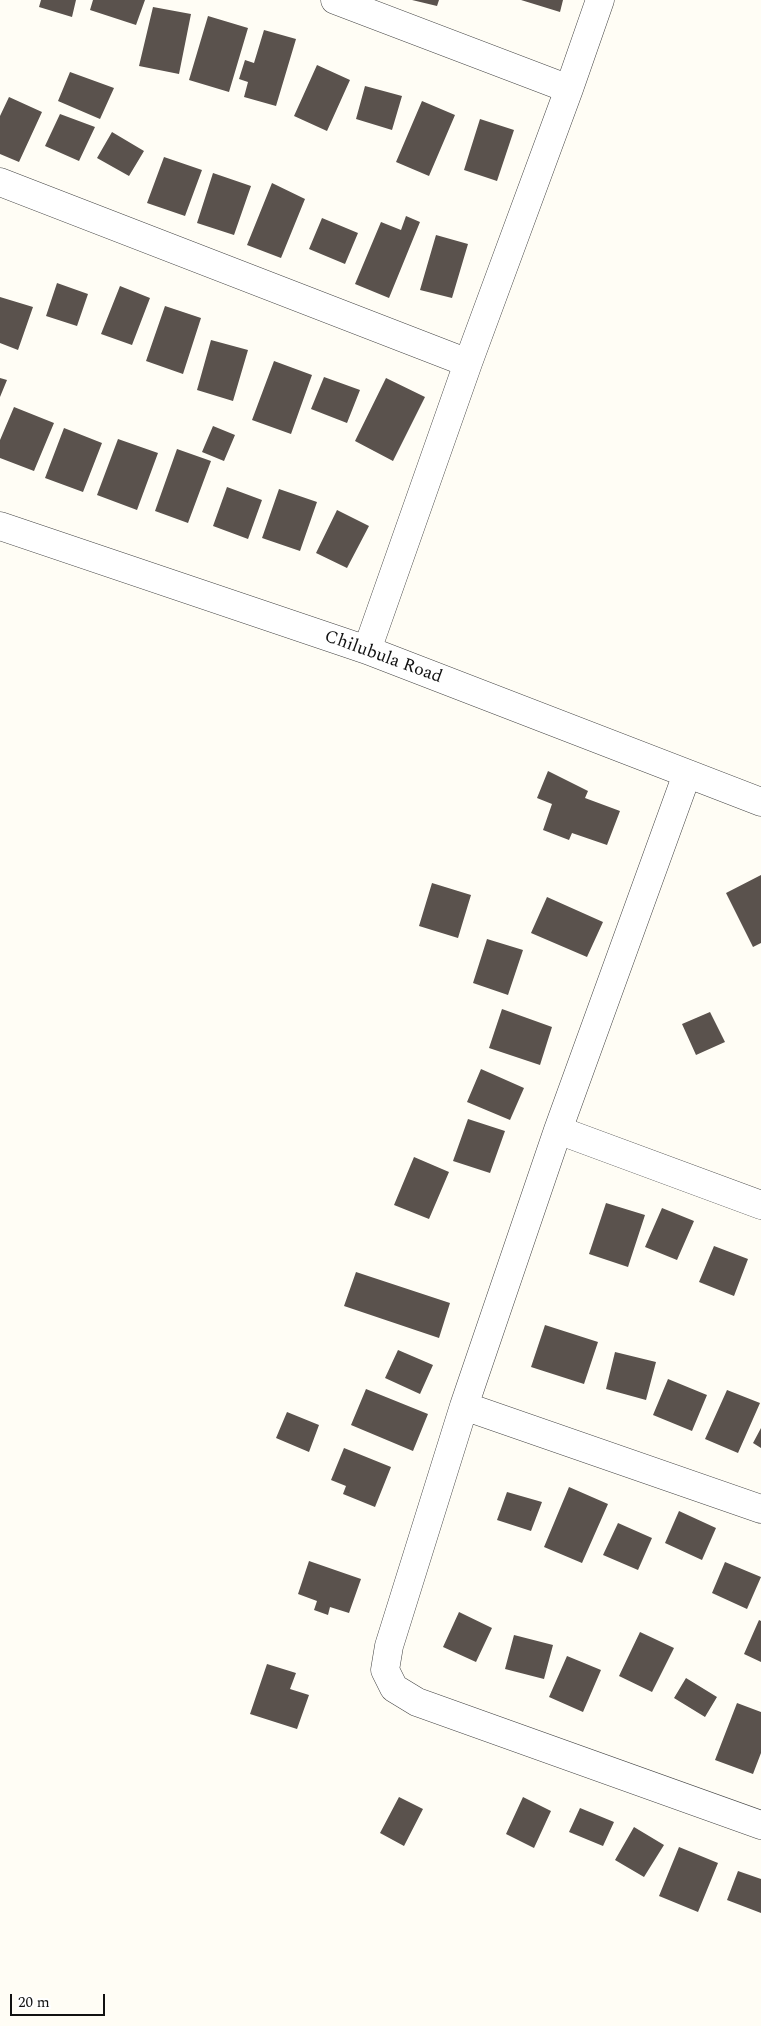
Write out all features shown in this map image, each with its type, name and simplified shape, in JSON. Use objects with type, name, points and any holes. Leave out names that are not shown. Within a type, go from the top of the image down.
[{"type":"street","points":[[335,0],[569,89]]},
{"type":"street","points":[[367,650],[468,363],[600,0]]},
{"type":"street","points":[[0,182],[468,363]]},
{"type":"street","name":"Chilubula Road","points":[[0,526],[367,650],[761,802]]},
{"type":"street","points":[[688,774],[558,1130],[464,1406],[389,1646],[385,1670],[394,1688],[417,1702],[761,1825]]},
{"type":"street","points":[[558,1130],[761,1206]]},
{"type":"street","points":[[464,1406],[761,1509]]},
{"type":"building","points":[[41,0],[76,0],[72,17],[39,7]]},
{"type":"building","points":[[93,0],[145,0],[136,25],[90,10]]},
{"type":"building","points":[[412,0],[439,0],[437,6]]},
{"type":"building","points":[[521,0],[563,0],[560,12]]},
{"type":"building","points":[[153,7],[191,14],[179,74],[139,66]]},
{"type":"building","points":[[208,16],[248,28],[229,92],[189,80]]},
{"type":"building","points":[[264,30],[296,39],[276,106],[244,97],[248,82],[239,79],[245,60],[254,63]]},
{"type":"building","points":[[317,65],[350,80],[327,131],[294,116]]},
{"type":"building","points":[[70,72],[114,88],[100,119],[58,101]]},
{"type":"building","points":[[365,86],[402,96],[392,130],[356,119]]},
{"type":"building","points":[[9,97],[42,112],[19,162],[0,154],[0,116]]},
{"type":"building","points":[[422,101],[455,115],[429,176],[396,162]]},
{"type":"building","points":[[60,114],[95,127],[79,161],[45,146]]},
{"type":"building","points":[[480,119],[514,130],[497,181],[464,170]]},
{"type":"building","points":[[112,132],[144,151],[129,176],[97,158]]},
{"type":"building","points":[[164,157],[202,170],[185,216],[147,203]]},
{"type":"building","points":[[213,173],[251,186],[234,235],[197,223]]},
{"type":"building","points":[[272,183],[305,199],[281,258],[247,245]]},
{"type":"building","points":[[406,216],[420,222],[389,298],[355,284],[381,222],[401,230]]},
{"type":"building","points":[[322,218],[358,233],[345,264],[309,249]]},
{"type":"building","points":[[436,235],[468,244],[452,298],[420,290]]},
{"type":"building","points":[[57,283],[88,294],[77,326],[46,316]]},
{"type":"building","points":[[120,286],[150,298],[132,345],[101,334]]},
{"type":"building","points":[[0,297],[33,307],[18,350],[0,343]]},
{"type":"building","points":[[165,306],[201,318],[183,374],[146,361]]},
{"type":"building","points":[[211,340],[248,350],[233,401],[197,390]]},
{"type":"building","points":[[274,361],[312,375],[291,434],[252,420]]},
{"type":"building","points":[[324,377],[360,390],[347,423],[311,409]]},
{"type":"building","points":[[0,378],[7,380],[0,397]]},
{"type":"building","points":[[386,378],[425,397],[393,461],[355,441]]},
{"type":"building","points":[[14,407],[54,423],[34,471],[0,458],[0,440]]},
{"type":"building","points":[[213,426],[235,435],[224,461],[202,452]]},
{"type":"building","points":[[64,428],[102,443],[83,492],[45,478]]},
{"type":"building","points":[[118,439],[158,453],[137,510],[97,495]]},
{"type":"building","points":[[177,449],[211,461],[188,523],[155,511]]},
{"type":"building","points":[[227,487],[262,500],[248,539],[213,526]]},
{"type":"building","points":[[279,489],[317,502],[300,551],[262,538]]},
{"type":"building","points":[[337,510],[369,526],[347,568],[316,553]]},
{"type":"building","points":[[548,771],[588,791],[585,798],[620,811],[607,845],[572,833],[569,840],[543,830],[552,804],[537,798]]},
{"type":"building","points":[[761,875],[761,943],[753,947],[726,893]]},
{"type":"building","points":[[432,883],[471,895],[458,938],[419,926]]},
{"type":"building","points":[[547,897],[603,922],[587,957],[531,933]]},
{"type":"building","points":[[487,939],[523,950],[508,995],[473,983]]},
{"type":"building","points":[[502,1009],[552,1027],[540,1065],[489,1048]]},
{"type":"building","points":[[710,1012],[725,1042],[696,1055],[682,1024]]},
{"type":"building","points":[[481,1069],[524,1088],[510,1120],[467,1102]]},
{"type":"building","points":[[468,1119],[505,1131],[490,1173],[453,1161]]},
{"type":"building","points":[[414,1157],[449,1172],[429,1219],[394,1205]]},
{"type":"building","points":[[606,1203],[645,1215],[628,1267],[589,1254]]},
{"type":"building","points":[[662,1208],[694,1221],[677,1260],[645,1247]]},
{"type":"building","points":[[714,1246],[748,1259],[734,1296],[699,1282]]},
{"type":"building","points":[[356,1272],[450,1303],[439,1338],[344,1306]]},
{"type":"building","points":[[545,1325],[598,1342],[584,1384],[531,1367]]},
{"type":"building","points":[[398,1350],[433,1365],[420,1394],[385,1378]]},
{"type":"building","points":[[615,1352],[656,1362],[646,1400],[606,1389]]},
{"type":"building","points":[[668,1379],[707,1395],[692,1431],[653,1415]]},
{"type":"building","points":[[366,1389],[428,1414],[413,1451],[351,1425]]},
{"type":"building","points":[[727,1390],[760,1403],[738,1453],[705,1439]]},
{"type":"building","points":[[287,1412],[319,1425],[309,1452],[276,1438]]},
{"type":"building","points":[[761,1428],[761,1448],[753,1443]]},
{"type":"building","points":[[344,1448],[391,1467],[375,1507],[343,1494],[346,1486],[331,1480]]},
{"type":"building","points":[[569,1487],[608,1504],[582,1563],[544,1547]]},
{"type":"building","points":[[507,1492],[542,1502],[531,1531],[497,1520]]},
{"type":"building","points":[[679,1511],[716,1528],[702,1560],[665,1543]]},
{"type":"building","points":[[618,1523],[652,1538],[638,1570],[603,1555]]},
{"type":"building","points":[[309,1561],[361,1579],[349,1613],[330,1607],[328,1615],[314,1610],[317,1601],[298,1594]]},
{"type":"building","points":[[725,1562],[761,1577],[747,1609],[712,1593]]},
{"type":"building","points":[[459,1612],[492,1628],[476,1662],[443,1647]]},
{"type":"building","points":[[759,1620],[761,1621],[761,1662],[744,1654]]},
{"type":"building","points":[[640,1632],[674,1648],[652,1692],[619,1676]]},
{"type":"building","points":[[514,1635],[553,1645],[544,1679],[505,1669]]},
{"type":"building","points":[[567,1656],[601,1670],[583,1712],[549,1697]]},
{"type":"building","points":[[267,1664],[296,1673],[290,1689],[309,1695],[297,1729],[250,1714]]},
{"type":"building","points":[[686,1678],[717,1697],[705,1717],[674,1698]]},
{"type":"building","points":[[737,1703],[761,1712],[761,1753],[753,1774],[715,1760]]},
{"type":"building","points":[[399,1797],[423,1809],[404,1846],[380,1833]]},
{"type":"building","points":[[523,1797],[551,1811],[534,1848],[506,1834]]},
{"type":"building","points":[[580,1808],[614,1822],[603,1846],[569,1832]]},
{"type":"building","points":[[634,1827],[664,1845],[644,1877],[615,1860]]},
{"type":"building","points":[[679,1847],[718,1863],[698,1912],[659,1896]]},
{"type":"building","points":[[738,1871],[761,1879],[761,1913],[727,1900]]}]
